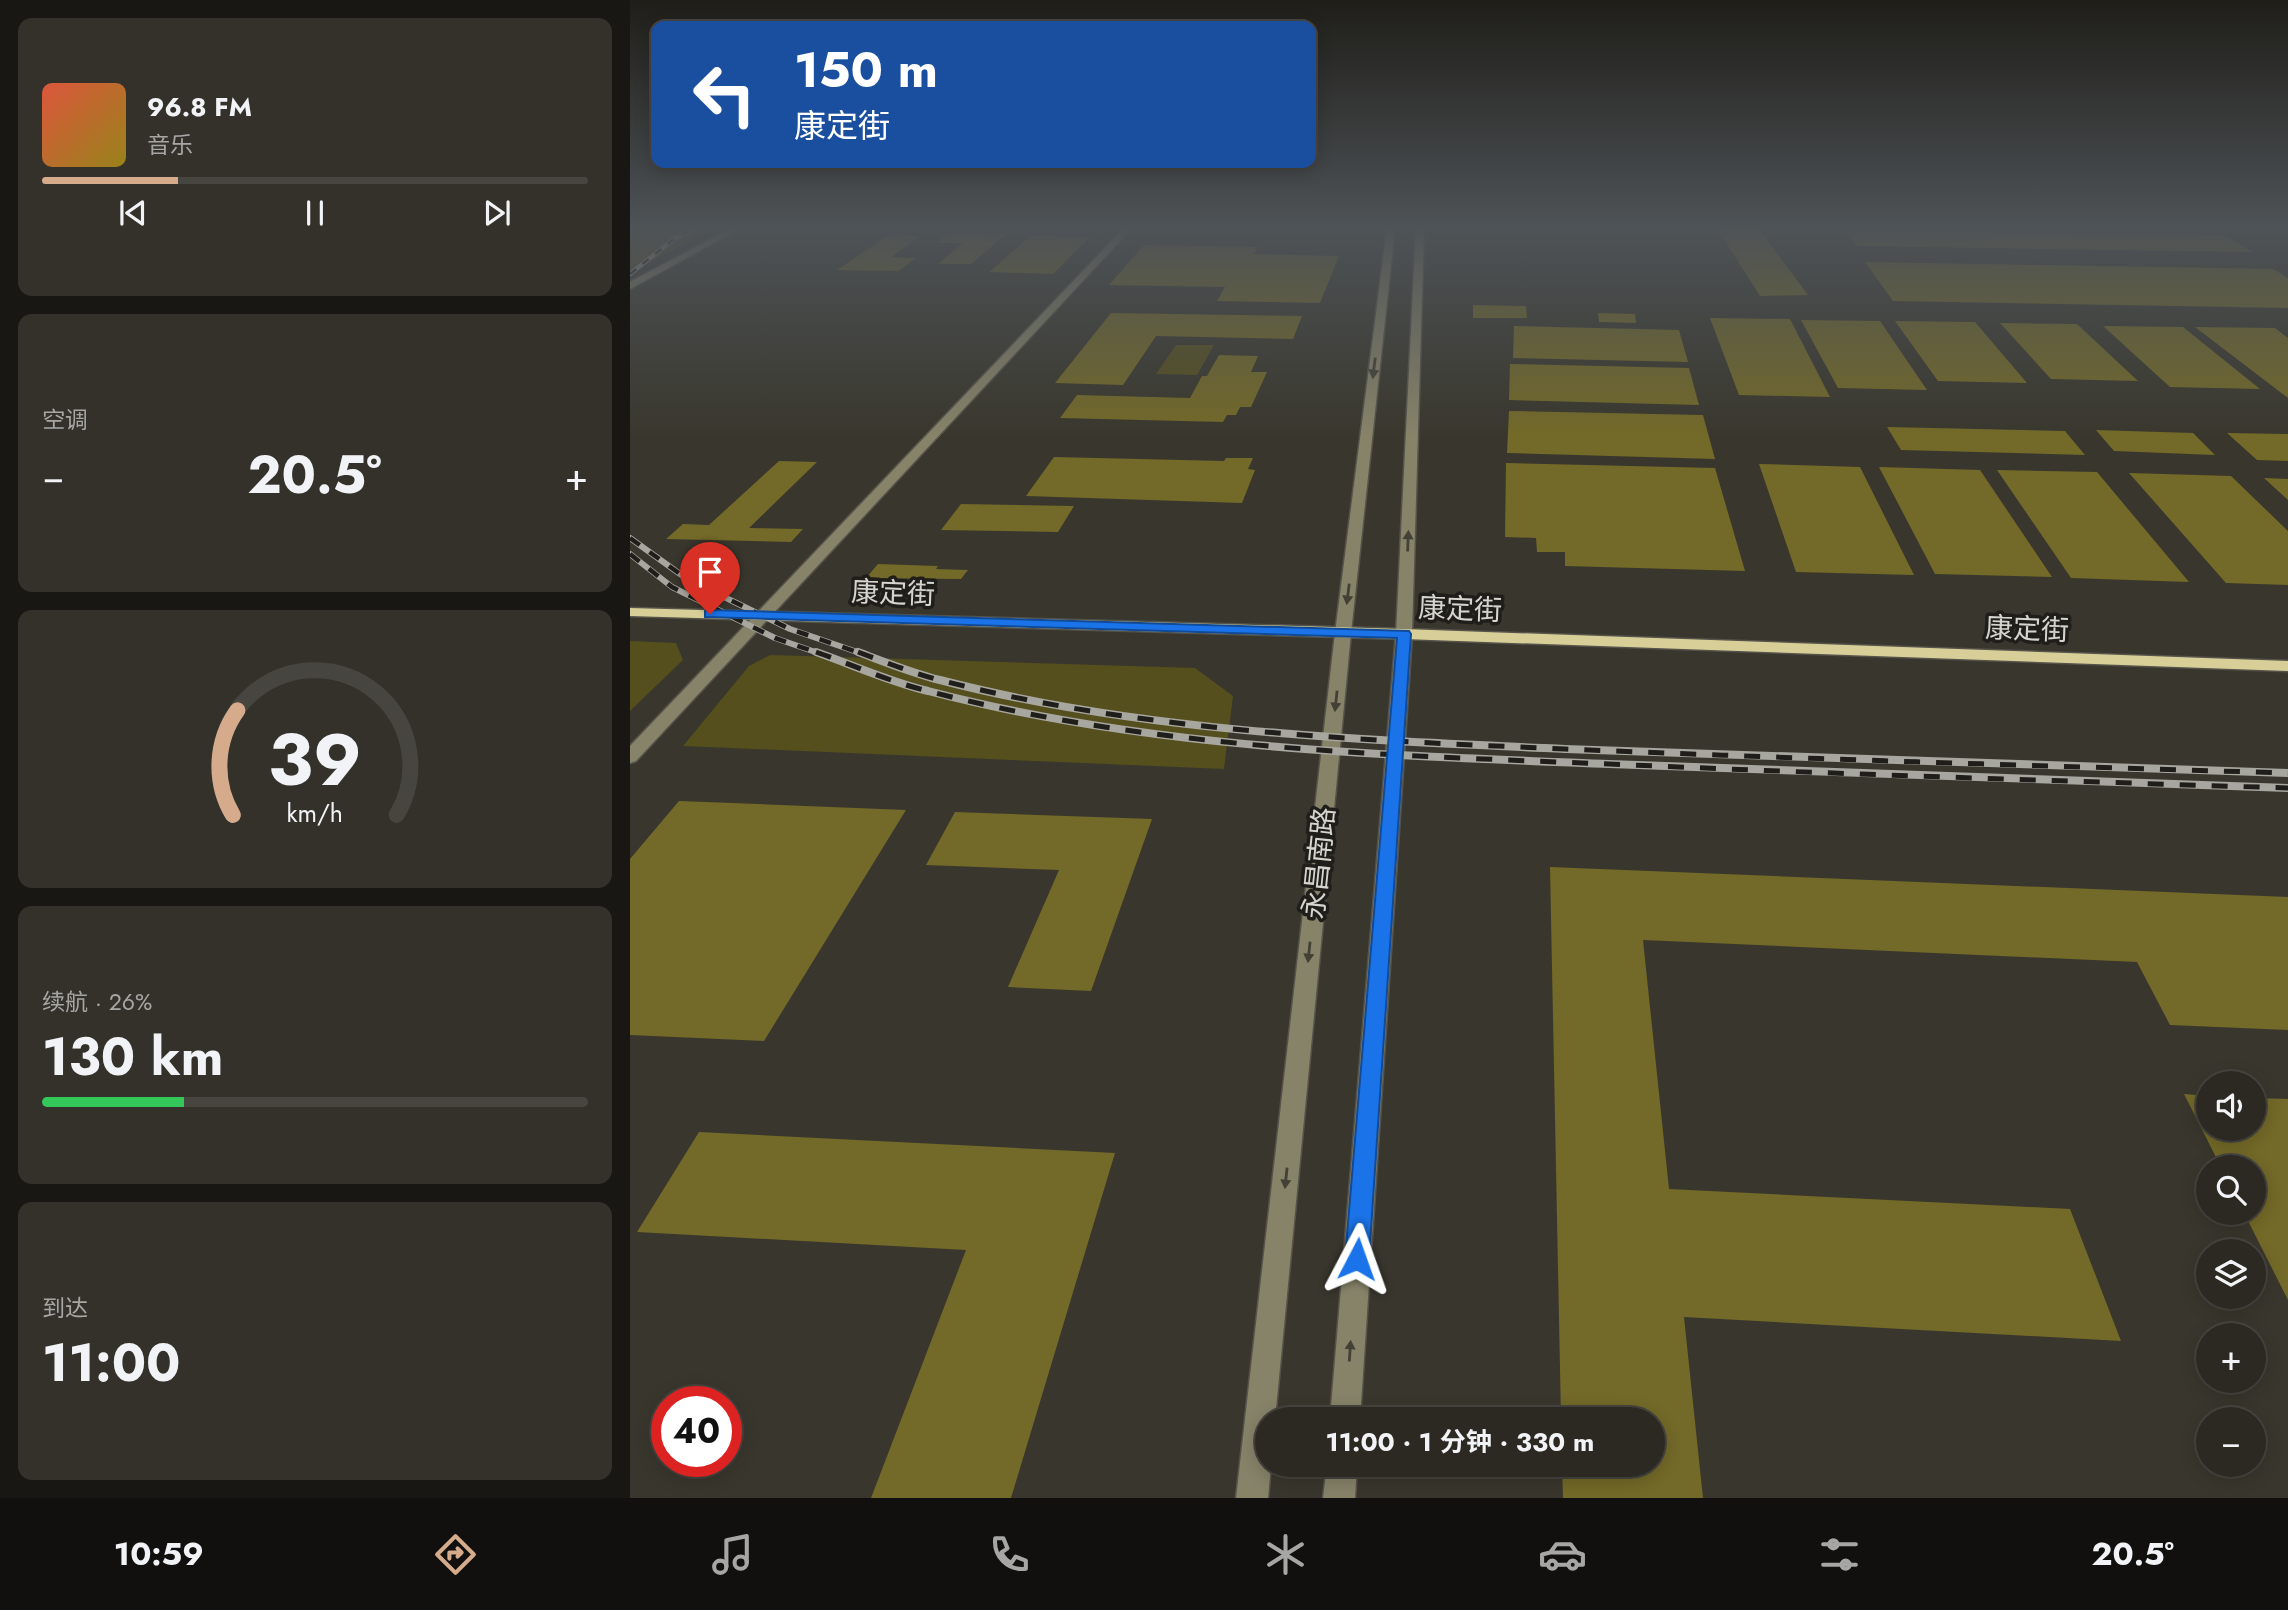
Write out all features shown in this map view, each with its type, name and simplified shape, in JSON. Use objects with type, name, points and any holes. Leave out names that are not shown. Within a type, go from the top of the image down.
[{"type":"main road","name":"康定街","points":[[630,612],[1404,634],[2288,666]]},
{"type":"street","points":[[630,758],[1063,298]]},
{"type":"street","name":"永昌南路","points":[[1252,1498],[1343,633],[1383,298]]},
{"type":"street","points":[[1346,1407],[1404,634],[1417,298]]},
{"type":"street","points":[[1339,1498],[1341,1477]]},
{"type":"shaded area","points":[[1176,345],[1214,345],[1197,375],[1156,374]]},
{"type":"shaded area","points":[[630,641],[676,643],[683,660],[630,711]]},
{"type":"shaded area","points":[[770,655],[1195,668],[1233,696],[1224,769],[683,746],[749,666]]},
{"type":"building","points":[[1219,298],[1322,298],[1320,303],[1217,301]]},
{"type":"building","points":[[1891,298],[2288,298],[2288,308],[1893,301]]},
{"type":"building","points":[[1473,305],[1526,306],[1527,318],[1473,318]]},
{"type":"building","points":[[1111,313],[1302,316],[1293,339],[1156,336],[1123,385],[1055,383]]},
{"type":"building","points":[[1598,313],[1635,314],[1636,323],[1599,322]]},
{"type":"building","points":[[1710,318],[1790,319],[1830,397],[1739,395]]},
{"type":"building","points":[[1801,320],[1880,321],[1927,390],[1838,388]]},
{"type":"building","points":[[1895,321],[1975,322],[2027,383],[1938,381]]},
{"type":"building","points":[[2000,323],[2077,324],[2138,381],[2051,379]]},
{"type":"building","points":[[1514,326],[1679,330],[1688,362],[1513,358]]},
{"type":"building","points":[[2103,326],[2183,327],[2260,389],[2170,387]]},
{"type":"building","points":[[2195,327],[2275,328],[2288,338],[2288,398]]},
{"type":"building","points":[[1219,355],[1258,356],[1251,372],[1267,372],[1251,407],[1240,407],[1236,415],[1227,415],[1223,422],[1060,418],[1077,395],[1190,398],[1202,376],[1207,376]]},
{"type":"building","points":[[1510,364],[1689,368],[1699,405],[1509,400]]},
{"type":"building","points":[[1509,411],[1703,415],[1715,459],[1507,453]]},
{"type":"building","points":[[1887,427],[2065,431],[2085,455],[1901,450]]},
{"type":"building","points":[[2096,430],[2193,433],[2215,455],[2114,451]]},
{"type":"building","points":[[2227,433],[2288,434],[2288,461],[2257,460]]},
{"type":"building","points":[[1054,457],[1224,461],[1226,458],[1253,458],[1248,469],[1255,470],[1242,503],[1026,496]]},
{"type":"building","points":[[779,461],[817,462],[749,528],[803,529],[791,542],[666,539],[683,524],[709,525]]},
{"type":"building","points":[[1506,463],[1715,468],[1745,571],[1565,566],[1565,552],[1537,552],[1536,538],[1505,537]]},
{"type":"building","points":[[1759,464],[1860,467],[1914,575],[1796,572]]},
{"type":"building","points":[[1879,467],[1980,470],[2052,577],[1935,574]]},
{"type":"building","points":[[1997,470],[2097,472],[2189,582],[2071,578]]},
{"type":"building","points":[[2129,473],[2231,476],[2288,531],[2288,585],[2226,583]]},
{"type":"building","points":[[2264,478],[2288,479],[2288,500]]},
{"type":"building","points":[[961,504],[1074,506],[1058,532],[941,530]]},
{"type":"building","points":[[878,564],[968,570],[961,579],[866,578]]},
{"type":"building","points":[[679,801],[906,810],[764,1041],[630,1035],[630,859]]},
{"type":"building","points":[[955,812],[1152,819],[1091,991],[1008,987],[1059,870],[926,865]]},
{"type":"building","points":[[1550,867],[2288,897],[2288,1030],[2170,1025],[2137,962],[1643,940],[1669,1189],[2070,1209],[2121,1341],[1684,1317],[1703,1498],[1563,1498],[1562,1477],[1665,1477],[1665,1407],[1561,1407]]},
{"type":"building","points":[[2184,1094],[2196,1095],[2196,1118]]},
{"type":"building","points":[[2266,1098],[2288,1099],[2288,1300],[2266,1256],[2266,1239],[2257,1239],[2250,1225],[2266,1225],[2266,1155],[2215,1155],[2208,1141],[2266,1141]]},
{"type":"building","points":[[699,1132],[1115,1153],[1011,1498],[871,1498],[966,1250],[637,1232]]},
{"type":"railway","points":[[630,538],[687,579],[790,629],[863,654]]},
{"type":"railway","points":[[630,554],[672,587],[775,638],[821,654]]},
{"type":"railway","points":[[816,652],[914,687],[1012,710],[1096,726],[1267,746],[1524,761],[2288,788]]},
{"type":"railway","points":[[858,652],[930,677],[1016,698],[1093,711],[1250,731],[1565,749],[2288,773]]},
{"type":"route","points":[[710,614],[1404,634],[1357,1259]]}]
